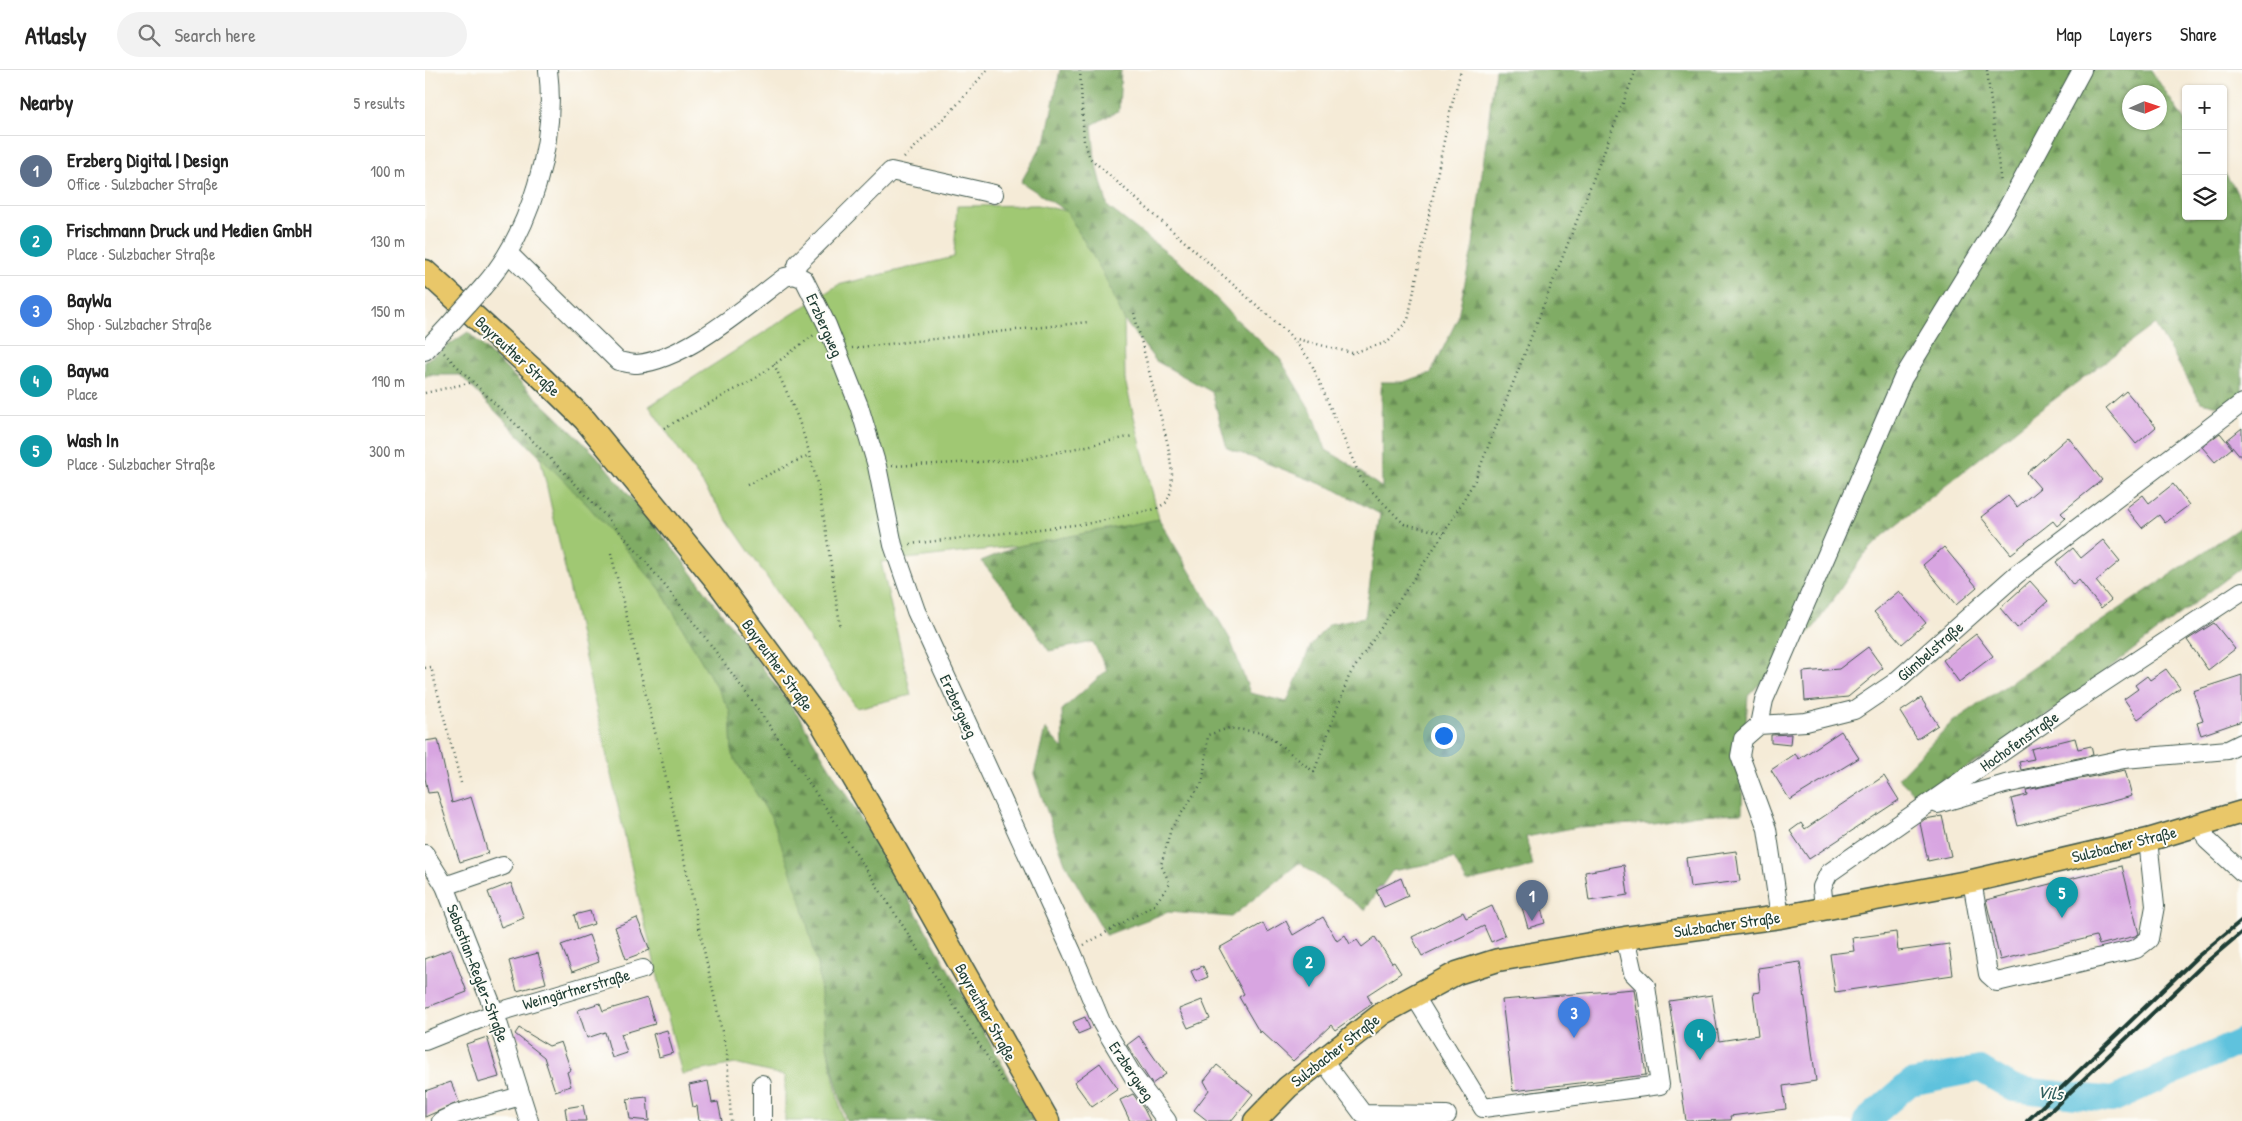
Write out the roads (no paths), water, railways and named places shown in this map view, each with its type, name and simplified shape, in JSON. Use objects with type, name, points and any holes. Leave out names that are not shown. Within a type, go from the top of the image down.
[{"type":"main road","name":"Bayreuther Straße","points":[[425,271],[539,374],[585,420],[716,580],[822,724],[891,842],[1048,1121]]},
{"type":"main road","name":"Sulzbacher Straße","points":[[1255,1121],[1288,1087],[1383,1013],[1457,973],[1498,960],[1625,938],[1780,917],[1972,881],[2148,840],[2242,812]]},
{"type":"street","points":[[429,347],[483,287],[508,253],[531,203],[543,159],[548,121],[548,70]]},
{"type":"street","points":[[1780,917],[1767,829],[1740,756],[1743,739],[1759,725],[1764,700],[1903,378],[2006,210],[2082,70]]},
{"type":"street","points":[[508,253],[618,361],[636,364],[667,356],[698,340],[785,277],[794,275],[798,263],[891,171],[994,194]]},
{"type":"street","name":"Erzbergweg","points":[[794,275],[804,279],[827,325],[859,406],[877,466],[893,545],[916,611],[1072,952],[1102,1024],[1133,1076],[1167,1121]]},
{"type":"street","name":"Gümbelstraße","points":[[1759,725],[1806,722],[1854,710],[1894,683],[2017,574],[2242,403]]},
{"type":"street","name":"Hochofenstraße","points":[[1824,909],[1822,887],[1829,873],[2074,702],[2242,591]]},
{"type":"street","points":[[1923,808],[2005,784],[2115,761],[2228,750],[2242,742]]},
{"type":"street","points":[[2201,824],[2207,840],[2242,872]]},
{"type":"street","points":[[1972,881],[1988,974],[1997,982],[2006,980],[2136,949],[2149,939],[2155,906],[2148,840]]},
{"type":"street","name":"Sebastian-Regler-Straße","points":[[425,854],[445,886],[495,1013],[529,1121]]},
{"type":"street","points":[[445,886],[503,866]]},
{"type":"street","points":[[1414,995],[1483,1108],[1660,1085],[1646,986],[1633,974],[1625,938]]},
{"type":"street","name":"Weingärtnerstraße","points":[[425,1042],[495,1013],[643,969]]},
{"type":"street","points":[[1322,1059],[1363,1114],[1447,1115]]},
{"type":"street","points":[[762,1084],[762,1121]]},
{"type":"street","points":[[452,1119],[521,1096]]},
{"type":"waterway","name":"Vils","points":[[1866,1121],[1910,1083],[1980,1069],[2014,1089],[2112,1100],[2242,1041]]},
{"type":"railway","points":[[2027,1121],[2197,957],[2242,920]]},
{"type":"railway","points":[[2040,1121],[2203,965],[2242,932]]},
{"type":"place","name":"Wash In","points":[[2062,918]]},
{"type":"place","name":"Erzberg Digital | Design","points":[[1532,921]]},
{"type":"place","name":"Frischmann Druck und Medien GmbH","points":[[1309,987]]},
{"type":"place","name":"BayWa","points":[[1574,1038]]},
{"type":"place","name":"Baywa","points":[[1700,1060]]}]
